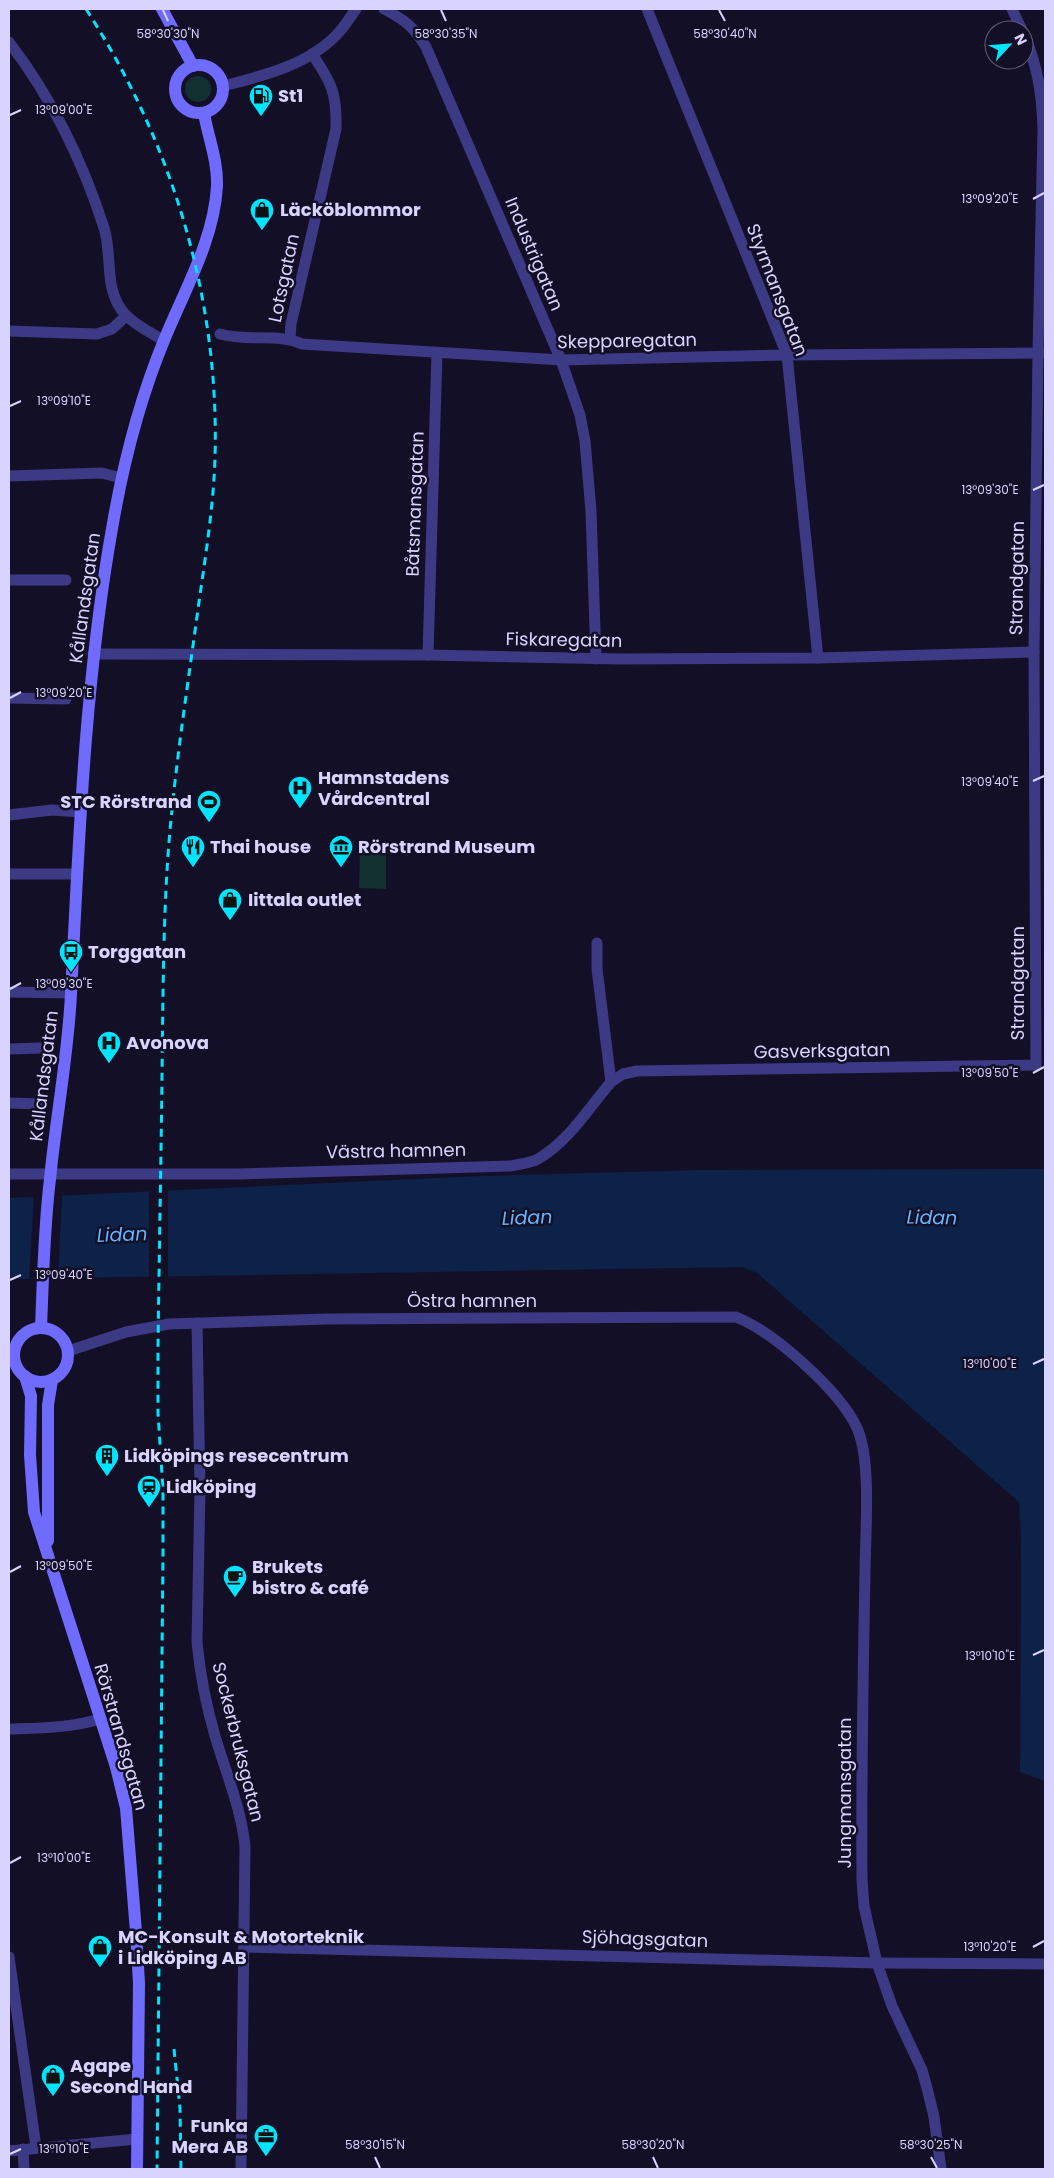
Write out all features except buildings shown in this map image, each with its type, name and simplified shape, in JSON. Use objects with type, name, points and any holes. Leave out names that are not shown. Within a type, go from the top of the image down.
[{"type":"main road","points":[[162,9],[193,66]]},
{"type":"main road","points":[[193,66],[204,66],[214,71],[222,86],[219,103],[204,112],[198,113],[186,109],[182,106],[176,95],[178,77],[187,68],[193,66]]},
{"type":"main road","name":"Kållandsgatan","points":[[42,1328],[48,1195],[61,1095],[71,993],[81,812],[93,654],[103,580],[121,478],[136,419],[164,341],[202,251],[216,197],[217,173],[204,112]]},
{"type":"main road","points":[[42,1328],[51,1330],[59,1335],[65,1342],[68,1351],[64,1368],[52,1380],[38,1382],[25,1376],[18,1369],[11,1355],[26,1333],[42,1328]]},
{"type":"main road","name":"Rörstrandsgatan","points":[[25,1376],[32,1396],[30,1455],[34,1512],[100,1719],[126,1808],[131,1851],[139,1983],[137,2169]]},
{"type":"main road","name":"Rörstrandsgatan","points":[[48,1559],[47,1434],[48,1405],[52,1380]]},
{"type":"street","points":[[222,86],[263,74],[312,54],[341,31],[356,9]]},
{"type":"street","name":"Industrigatan","points":[[384,9],[406,21],[417,32],[426,47],[561,360],[580,415],[585,441],[591,511],[596,659]]},
{"type":"street","name":"Styrmansgatan","points":[[646,9],[787,355],[818,658]]},
{"type":"street","points":[[9,42],[62,125],[82,171],[105,230],[112,290],[119,306],[126,316],[164,341]]},
{"type":"street","name":"Lotsgatan","points":[[290,338],[293,314],[336,129],[336,99],[330,84],[312,54]]},
{"type":"street","name":"Strandgatan","points":[[1034,59],[1042,94],[1044,130],[1034,652],[1036,1065]]},
{"type":"street","points":[[9,331],[97,334],[112,329],[126,316]]},
{"type":"street","name":"Skepparegatan","points":[[220,334],[252,339],[290,338],[302,344],[437,354],[561,360],[787,355],[1041,353]]},
{"type":"street","name":"Båtsmansgatan","points":[[428,655],[437,354]]},
{"type":"street","points":[[9,476],[102,474],[121,478]]},
{"type":"street","points":[[9,580],[66,580]]},
{"type":"street","name":"Fiskaregatan","points":[[93,654],[428,655],[596,659],[818,658],[1034,652]]},
{"type":"street","points":[[9,698],[66,700]]},
{"type":"street","points":[[9,815],[52,810],[81,812]]},
{"type":"street","points":[[9,874],[77,874]]},
{"type":"street","points":[[597,943],[597,969],[611,1082]]},
{"type":"street","points":[[9,992],[71,993]]},
{"type":"street","points":[[9,1049],[40,1048]]},
{"type":"street","name":"Gasverksgatan","points":[[611,1082],[623,1074],[637,1071],[1036,1065]]},
{"type":"street","name":"Västra hamnen","points":[[9,1174],[237,1174],[511,1166],[536,1160],[556,1147],[611,1082]]},
{"type":"street","points":[[9,1103],[42,1104]]},
{"type":"street","name":"Östra hamnen","points":[[68,1351],[146,1327],[197,1323],[328,1319],[736,1317],[754,1324],[778,1341],[812,1371],[845,1408]]},
{"type":"street","name":"Sockerbruksgatan","points":[[197,1323],[200,1489],[197,1642],[204,1694],[243,1830],[245,1872],[241,2041],[241,2169]]},
{"type":"street","name":"Jungmansgatan","points":[[845,1408],[856,1427],[862,1443],[865,1467],[862,1880],[864,1906],[877,1963],[892,2006],[922,2070],[934,2116],[940,2169]]},
{"type":"street","points":[[9,1729],[67,1727],[100,1719]]},
{"type":"street","name":"Sjöhagsgatan","points":[[244,1947],[877,1963],[1045,1964]]},
{"type":"street","points":[[9,1957],[36,2147]]},
{"type":"street","points":[[9,2151],[137,2139]]},
{"type":"street","points":[[22,2149],[24,2169]]},
{"type":"green space","points":[[198,76],[207,80],[211,89],[207,98],[198,102],[189,98],[185,89],[189,80]]},
{"type":"green space","points":[[360,851],[386,851],[386,889],[359,888]]},
{"type":"water","name":"Lidan","points":[[1045,1169],[1045,1781],[1020,1772],[1021,1541],[1019,1502],[757,1273],[742,1267],[9,1279],[9,1198],[480,1176],[701,1170]]},
{"type":"pier","points":[[168,1188],[168,1279],[149,1278],[149,1189]]},
{"type":"pier","points":[[62,1195],[58,1278],[29,1278],[34,1196]]},
{"type":"railway","points":[[86,9],[118,62],[145,118],[169,175],[188,234],[202,294],[211,356],[215,417],[213,495],[174,794],[166,882],[164,937],[158,1351],[158,1413],[163,1490],[163,1553],[157,2169]]},
{"type":"railway","points":[[174,2049],[180,2108],[181,2169]]},
{"type":"place","name":"St1","points":[[261,117]]},
{"type":"place","name":"Läcköblommor","points":[[262,231]]},
{"type":"place","name":"Hamnstadens Vårdcentral","points":[[300,809]]},
{"type":"place","name":"STC Rörstrand","points":[[209,823]]},
{"type":"place","name":"Thai house","points":[[193,868]]},
{"type":"place","name":"Rörstrand Museum","points":[[341,868]]},
{"type":"place","name":"Iittala outlet","points":[[230,921]]},
{"type":"place","name":"Torggatan","points":[[71,973]]},
{"type":"place","name":"Avonova","points":[[109,1064]]},
{"type":"place","name":"Lidköpings resecentrum","points":[[107,1477]]},
{"type":"place","name":"Lidköping","points":[[149,1508]]},
{"type":"place","name":"Brukets bistro & café","points":[[235,1598]]},
{"type":"place","name":"MC-Konsult & Motorteknik i Lidköping AB","points":[[100,1968]]},
{"type":"place","name":"Agape Second Hand","points":[[53,2097]]},
{"type":"place","name":"Funka Mera AB","points":[[266,2157]]}]
